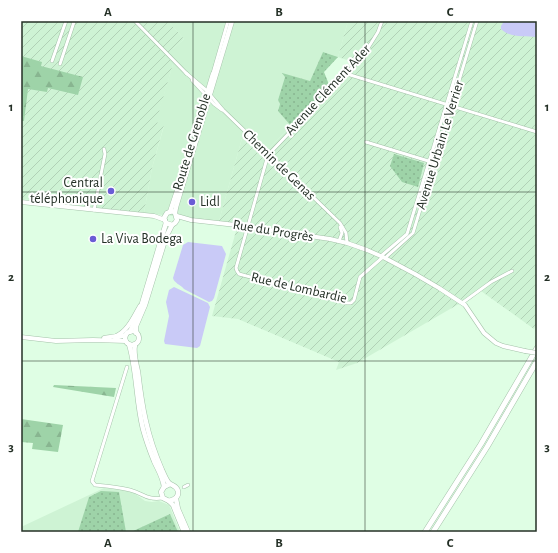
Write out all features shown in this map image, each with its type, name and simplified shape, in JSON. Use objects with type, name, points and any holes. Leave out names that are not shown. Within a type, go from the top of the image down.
[{"type":"highway","points":[[425,532],[485,438],[537,348]]},
{"type":"highway","points":[[433,532],[491,441],[537,361]]},
{"type":"main road","name":"Route de Grenoble","points":[[177,221],[176,207],[208,96],[213,72],[231,21]]},
{"type":"main road","name":"Route de Grenoble","points":[[165,222],[178,190],[208,96],[214,84],[231,21]]},
{"type":"main road","points":[[21,202],[154,216],[168,213],[176,214]]},
{"type":"main road","name":"Rue du Progrès","points":[[176,214],[191,220]]},
{"type":"main road","points":[[154,216],[172,225]]},
{"type":"main road","name":"Rue du Progrès","points":[[177,221],[191,220],[248,227],[347,243],[383,257],[439,288],[462,303],[469,310],[484,333],[490,339],[502,346],[537,353]]},
{"type":"main road","points":[[177,221],[172,225],[166,237],[145,305],[136,326],[136,333],[139,338],[138,342],[135,344],[135,355],[144,420],[154,451],[165,476],[170,484],[178,491],[176,499],[178,509],[188,532]]},
{"type":"main road","points":[[96,340],[126,335],[130,332],[141,307],[165,222]]},
{"type":"main road","points":[[96,340],[116,336],[126,328],[143,300]]},
{"type":"main road","points":[[130,332],[136,333]]},
{"type":"main road","points":[[126,335],[134,367],[137,401],[141,421],[151,453],[162,477],[164,487]]},
{"type":"main road","points":[[21,338],[56,341],[96,340],[135,344]]},
{"type":"main road","points":[[170,484],[164,487],[161,492],[163,498],[173,505],[184,532]]},
{"type":"main road","points":[[169,501],[176,499]]},
{"type":"street","points":[[52,61],[66,21]]},
{"type":"street","points":[[60,64],[74,22],[72,21]]},
{"type":"street","name":"Chemin de Genas","points":[[135,21],[214,104],[223,110],[336,220],[347,236],[347,243]]},
{"type":"street","name":"Avenue Clément Ader","points":[[268,155],[363,56],[378,32],[382,21]]},
{"type":"street","name":"Avenue Urbain Le Verrier","points":[[383,257],[407,234],[472,21]]},
{"type":"street","name":"Avenue Urbain Le Verrier","points":[[383,257],[413,234],[477,21]]},
{"type":"street","points":[[347,74],[537,132]]},
{"type":"street","points":[[366,142],[435,163]]},
{"type":"street","points":[[94,210],[105,154],[104,149]]},
{"type":"street","points":[[248,227],[268,155]]},
{"type":"street","points":[[336,220],[342,229],[342,236],[339,241]]},
{"type":"street","name":"Rue de Lombardie","points":[[248,227],[236,268],[239,274],[347,303],[354,300],[360,277],[383,257]]},
{"type":"street","points":[[462,303],[491,282],[512,271]]},
{"type":"street","points":[[127,367],[92,481],[95,485],[127,489],[152,499],[163,498]]},
{"type":"street","points":[[184,487],[188,485]]},
{"type":"street","points":[[152,499],[161,492]]},
{"type":"shaded area","points":[[21,21],[168,21],[184,39],[173,49],[173,64],[156,122],[164,125],[152,168],[144,213],[21,199]]},
{"type":"shaded area","points":[[168,21],[348,21],[338,57],[323,52],[310,81],[285,77],[278,100],[280,104],[278,111],[291,126],[270,147],[266,148],[246,128],[244,131],[219,221],[144,213],[152,168],[164,126],[155,123],[173,64],[173,49],[184,39]]},
{"type":"shaded area","points":[[348,21],[537,21],[537,323],[534,329],[481,291],[468,301],[457,305],[357,363],[336,370],[339,362],[238,319],[212,316],[238,224],[219,221],[244,131],[246,128],[266,148],[270,147],[330,87],[353,62],[338,57]]},
{"type":"shaded area","points":[[104,488],[127,491],[134,493],[145,501],[159,501],[169,505],[180,532],[21,532],[21,527]]},
{"type":"green space","points":[[323,52],[338,57],[324,72],[330,87],[291,126],[278,111],[280,104],[278,100],[285,77],[282,73],[310,81]]},
{"type":"green space","points":[[21,56],[42,62],[41,66],[83,77],[78,95],[48,88],[47,92],[28,89],[24,121],[21,121]]},
{"type":"green space","points":[[394,154],[424,163],[418,187],[402,182],[390,166]]},
{"type":"green space","points":[[54,385],[116,388],[114,397],[53,387]]},
{"type":"green space","points":[[21,419],[63,425],[58,452],[32,449],[33,443],[21,442]]},
{"type":"green space","points":[[101,491],[119,492],[126,532],[78,532],[89,497]]},
{"type":"green space","points":[[170,514],[178,532],[131,532]]},
{"type":"water","points":[[503,21],[537,21],[537,37],[509,34],[501,29]]},
{"type":"water","points":[[188,242],[222,246],[226,254],[212,301],[209,302],[184,289],[176,283],[173,278],[183,245]]},
{"type":"water","points":[[174,287],[208,303],[210,307],[200,346],[197,348],[165,344],[164,341],[169,316],[166,302],[169,290]]},
{"type":"place","name":"Central téléphonique","points":[[111,191]]},
{"type":"place","name":"Lidl","points":[[192,202]]},
{"type":"place","name":"La Viva Bodega","points":[[93,239]]}]
